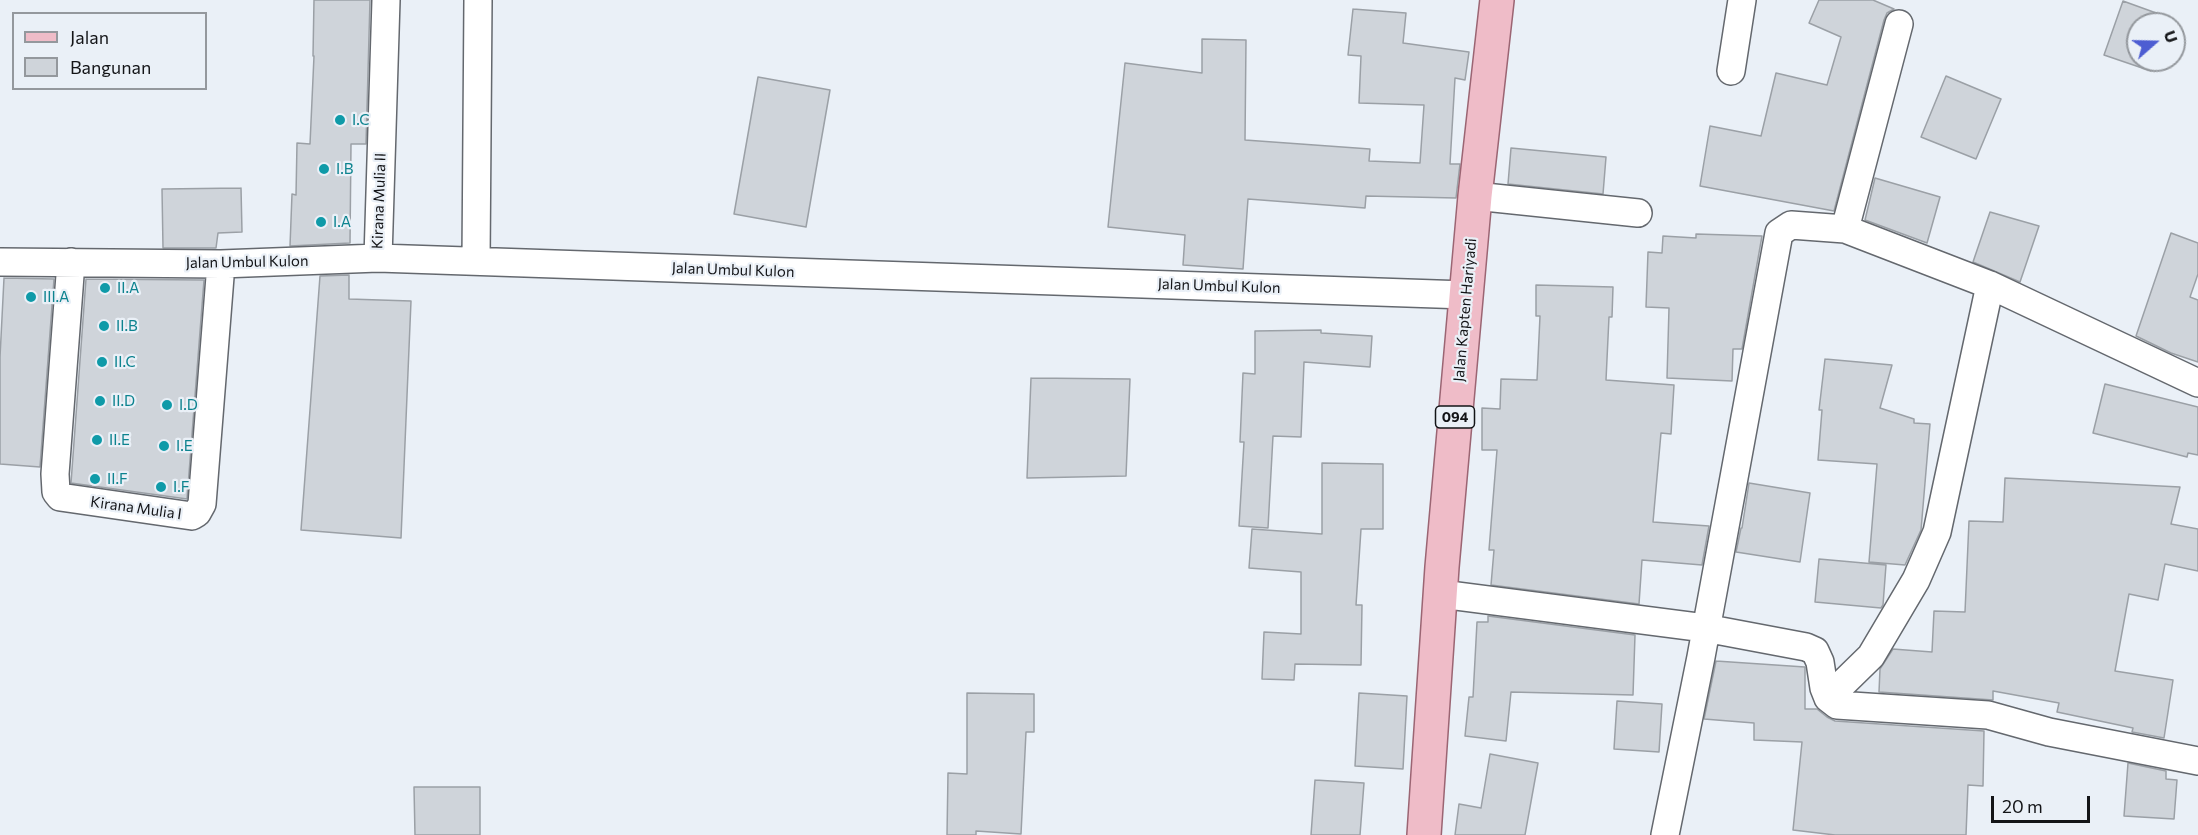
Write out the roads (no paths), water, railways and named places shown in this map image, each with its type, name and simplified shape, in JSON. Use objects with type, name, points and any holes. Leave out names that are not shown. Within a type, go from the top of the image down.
[{"type":"main road","name":"Jalan Kapten Hariyadi","points":[[1424,835],[1442,567],[1475,196],[1497,0]]},
{"type":"street","name":"Kirana Mulia II","points":[[378,258],[386,0]]},
{"type":"street","points":[[476,261],[478,0]]},
{"type":"street","points":[[1731,71],[1743,0]]},
{"type":"street","points":[[1845,229],[1899,24]]},
{"type":"street","points":[[1475,196],[1638,213]]},
{"type":"street","points":[[1665,835],[1701,657],[1779,233],[1791,225],[1845,229],[1990,285],[2198,383]]},
{"type":"street","name":"Jalan Umbul Kulon","points":[[0,262],[221,264],[378,258],[1466,294]]},
{"type":"street","name":"Kirana Mulia I","points":[[71,262],[56,492],[60,497],[192,516],[197,513],[202,504],[221,264]]},
{"type":"street","points":[[1828,698],[1871,656],[1916,580],[1937,532],[1990,285]]},
{"type":"street","points":[[1441,594],[1705,628],[1806,647],[1815,651],[1820,662],[1828,698],[1837,705],[1988,715],[2049,732],[2198,761]]},
{"type":"place","name":"I.C","points":[[340,120]]},
{"type":"place","name":"I.B","points":[[324,169]]},
{"type":"place","name":"I.A","points":[[321,222]]},
{"type":"place","name":"II.A","points":[[105,288]]},
{"type":"place","name":"III.A","points":[[31,297]]},
{"type":"place","name":"II.B","points":[[104,326]]},
{"type":"place","name":"II.C","points":[[102,362]]},
{"type":"place","name":"II.D","points":[[100,401]]},
{"type":"place","name":"I.D","points":[[167,405]]},
{"type":"place","name":"II.E","points":[[97,440]]},
{"type":"place","name":"I.E","points":[[164,446]]},
{"type":"place","name":"II.F","points":[[95,479]]},
{"type":"place","name":"I.F","points":[[161,487]]}]
